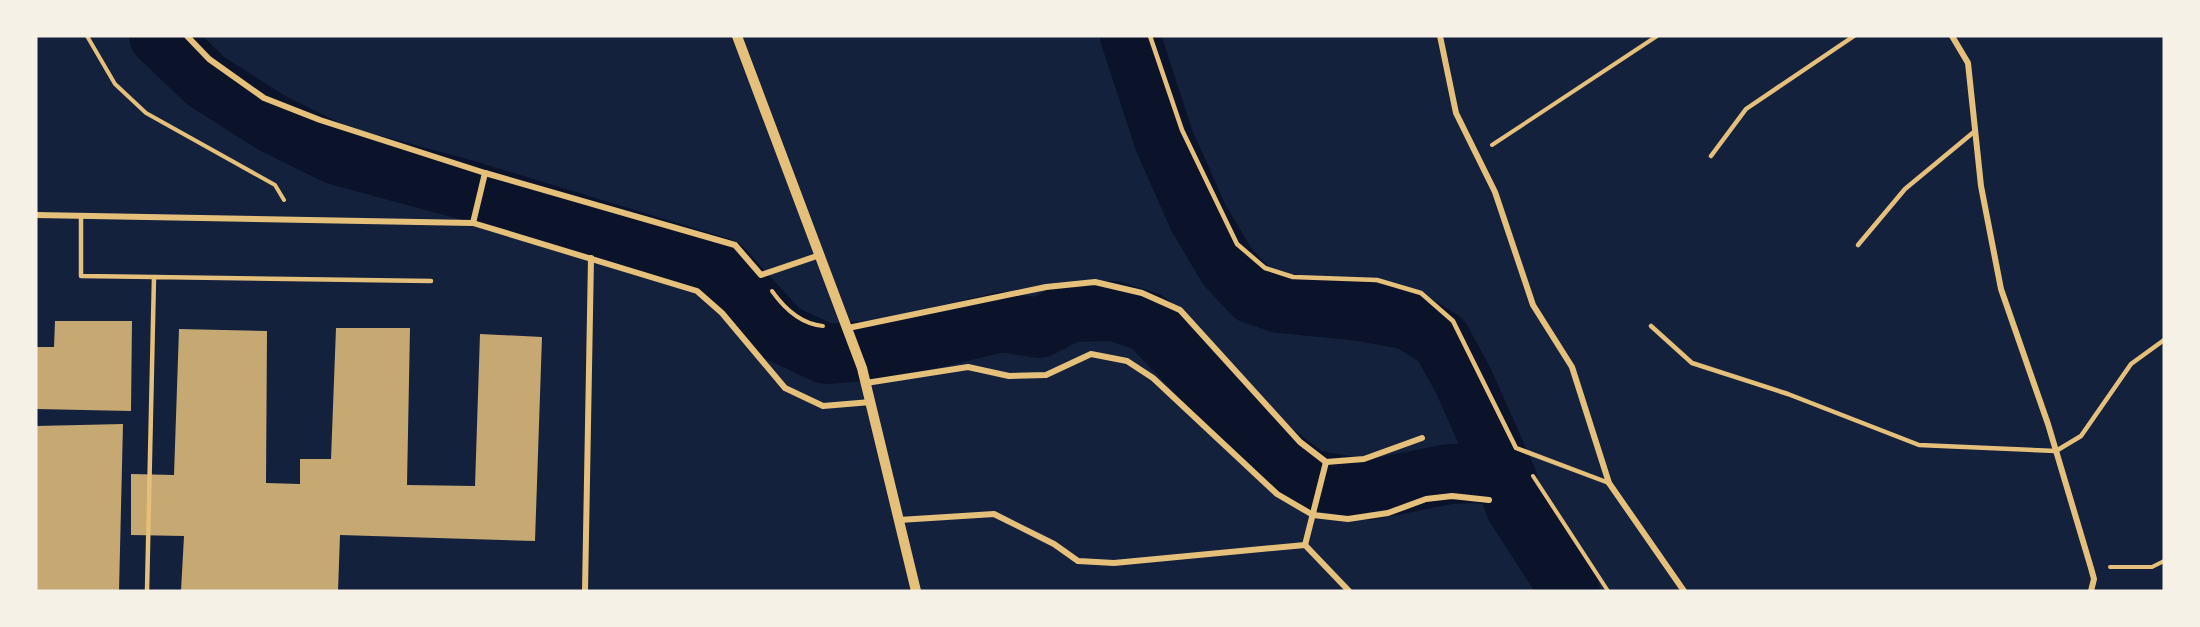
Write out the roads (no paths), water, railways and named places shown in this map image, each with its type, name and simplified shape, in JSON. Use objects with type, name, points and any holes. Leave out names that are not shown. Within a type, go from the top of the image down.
[{"type":"street","points":[[187,36],[209,59],[264,98],[320,120],[485,173],[735,245],[761,275],[820,255]]},
{"type":"street","points":[[737,36],[862,368],[916,591]]},
{"type":"street","points":[[1440,36],[1456,113],[1495,192],[1533,305],[1572,367],[1609,483],[1684,591]]},
{"type":"street","points":[[1952,36],[1968,63],[1981,186],[2001,289],[2056,451],[2091,567],[2094,579],[2091,591]]},
{"type":"street","points":[[473,222],[485,173]]},
{"type":"street","points":[[36,215],[473,222],[697,291],[722,313],[785,388],[823,406],[871,402]]},
{"type":"street","points":[[585,591],[591,258]]},
{"type":"street","points":[[850,332],[1046,287],[1095,282],[1142,292],[1180,310],[1299,442],[1326,462],[1364,459],[1422,438]]},
{"type":"street","points":[[866,383],[968,367],[1009,376],[1047,375],[1091,354],[1127,361],[1153,378],[1277,494],[1313,515],[1348,519],[1388,513],[1426,499],[1452,496],[1489,500]]},
{"type":"street","points":[[1305,546],[1326,462]]},
{"type":"street","points":[[899,520],[994,514],[1054,544],[1078,561],[1114,563],[1305,546]]},
{"type":"street","points":[[1305,546],[1349,591]]},
{"type":"lane","points":[[1150,36],[1182,130],[1237,244],[1265,268],[1293,277],[1377,280],[1420,293],[1452,321],[1515,448],[1609,483]]},
{"type":"lane","points":[[1712,156],[1746,109],[1854,36]]},
{"type":"lane","points":[[1858,246],[1905,189],[1975,131]]},
{"type":"lane","points":[[81,216],[81,276],[431,281]]},
{"type":"lane","points":[[147,591],[154,277]]},
{"type":"lane","points":[[1651,326],[1692,363],[1788,394],[1919,445],[2056,451],[2081,436],[2131,364],[2164,340]]},
{"type":"waterway","points":[[159,36],[206,81],[272,123],[337,155],[463,189],[722,268],[781,333],[826,354],[887,349],[1002,322],[1039,328],[1070,312],[1114,311],[1148,322],[1272,451],[1309,479],[1369,490],[1449,474],[1475,473],[1506,477]]},
{"type":"waterway","points":[[1130,36],[1164,140],[1198,217],[1227,266],[1253,294],[1279,303],[1361,311],[1409,320],[1441,340],[1463,380],[1484,427],[1506,477],[1515,506],[1570,591]]}]
